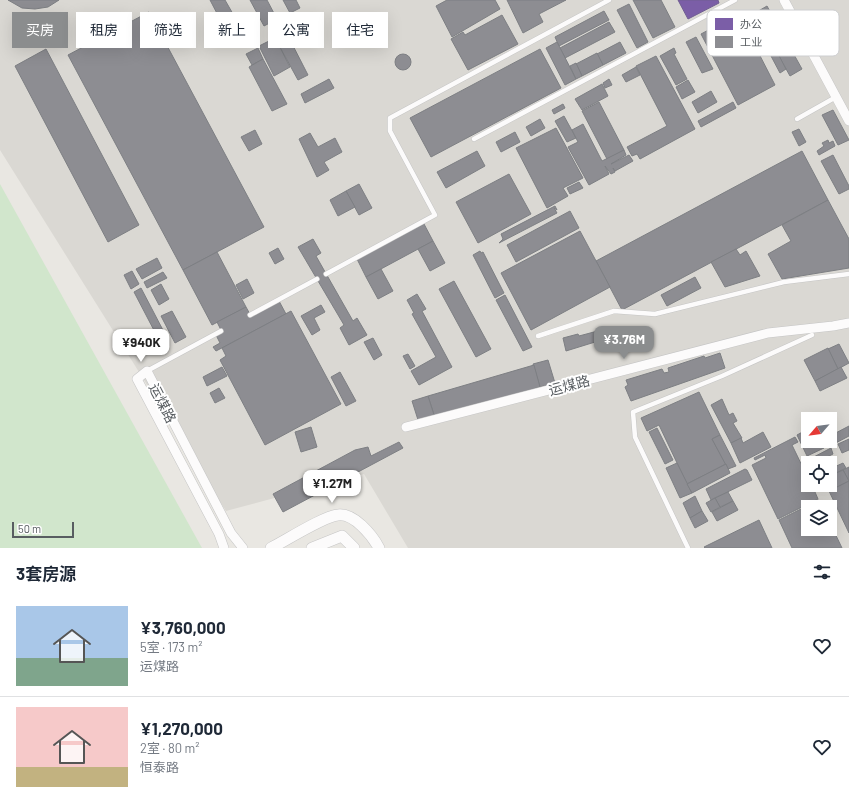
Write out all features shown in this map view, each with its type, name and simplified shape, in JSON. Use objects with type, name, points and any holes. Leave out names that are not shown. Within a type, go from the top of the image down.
[{"type":"street","points":[[784,0],[789,10]]},
{"type":"street","points":[[814,56],[849,121]]},
{"type":"street","name":"运煤路","points":[[406,427],[768,333],[849,323]]},
{"type":"street","name":"运煤路","points":[[224,548],[137,379],[147,371],[231,533],[242,548]]},
{"type":"street","points":[[271,548],[318,522],[337,515],[352,517],[375,541],[379,548]]},
{"type":"street","points":[[312,548],[342,536],[354,548]]},
{"type":"lane","points":[[326,274],[435,215],[390,131],[390,118],[610,0]]},
{"type":"lane","points":[[716,10],[735,0]]},
{"type":"lane","points":[[474,139],[707,15]]},
{"type":"lane","points":[[796,119],[836,97]]},
{"type":"lane","points":[[538,336],[614,311],[655,314],[784,282],[849,274]]},
{"type":"lane","points":[[250,315],[317,279]]},
{"type":"lane","points":[[147,371],[221,331]]},
{"type":"lane","points":[[688,548],[635,437],[633,412],[722,376],[812,335]]},
{"type":"shaded area","points":[[0,0],[849,0],[849,548],[408,548],[364,474],[226,511],[0,150]]},
{"type":"green space","points":[[0,184],[202,548],[0,548]]},
{"type":"building: 办公","points":[[678,0],[718,0],[719,3],[688,19]]},
{"type":"building: 工业","points":[[8,0],[59,0],[48,7],[35,9],[22,8]]},
{"type":"building: 工业","points":[[210,0],[225,0],[232,12],[216,12]]},
{"type":"building: 工业","points":[[250,0],[267,0],[273,12],[268,12],[268,24],[264,26],[260,19],[260,12],[256,12]]},
{"type":"building: 工业","points":[[283,0],[296,0],[300,8],[289,12]]},
{"type":"building: 工业","points":[[447,0],[495,0],[500,9],[452,37],[436,6]]},
{"type":"building: 工业","points":[[507,0],[566,0],[539,14],[543,22],[523,33]]},
{"type":"building: 工业","points":[[633,0],[661,0],[675,27],[653,38]]},
{"type":"building: 工业","points":[[629,4],[648,42],[637,48],[617,10]]},
{"type":"building: 工业","points":[[767,6],[769,10],[760,10]]},
{"type":"building: 工业","points":[[604,11],[609,20],[559,46],[555,37]]},
{"type":"building: 工业","points":[[502,15],[518,44],[468,70],[451,39],[463,32],[465,35]]},
{"type":"building: 工业","points":[[140,17],[140,48],[168,48],[264,227],[183,270],[68,55],[81,48],[132,48],[132,21]]},
{"type":"building: 工业","points":[[609,22],[615,32],[565,58],[560,48]]},
{"type":"building: 工业","points":[[707,31],[707,46],[701,34]]},
{"type":"building: 工业","points":[[696,37],[713,69],[702,73],[686,42]]},
{"type":"building: 工业","points":[[268,42],[268,48],[280,48],[290,67],[274,76],[260,46]]},
{"type":"building: 工业","points":[[557,42],[576,79],[565,85],[546,48]]},
{"type":"building: 工业","points":[[620,42],[626,53],[603,65],[597,54]]},
{"type":"building: 工业","points":[[258,48],[263,59],[252,65],[246,54]]},
{"type":"building: 工业","points":[[280,48],[294,48],[308,75],[298,80]]},
{"type":"building: 工业","points":[[674,48],[676,53],[674,54],[687,79],[676,85],[660,56]]},
{"type":"building: 工业","points":[[46,49],[139,225],[108,242],[15,66]]},
{"type":"building: 工业","points":[[540,49],[561,88],[431,157],[410,118]]},
{"type":"building: 工业","points":[[597,53],[603,65],[582,76],[576,64]]},
{"type":"building: 工业","points":[[403,54],[409,56],[411,62],[409,68],[403,70],[397,68],[395,62],[397,56]]},
{"type":"building: 工业","points":[[656,56],[695,129],[640,159],[637,154],[632,156],[627,147],[667,126],[636,66]]},
{"type":"building: 工业","points":[[712,56],[760,56],[775,85],[738,105]]},
{"type":"building: 工业","points":[[771,56],[779,56],[786,69],[780,73]]},
{"type":"building: 工业","points":[[779,56],[795,56],[802,69],[790,76]]},
{"type":"building: 工业","points":[[263,59],[287,104],[272,111],[249,67]]},
{"type":"building: 工业","points":[[576,63],[582,76],[576,79],[570,66]]},
{"type":"building: 工业","points":[[636,67],[640,75],[626,82],[622,75]]},
{"type":"building: 工业","points":[[329,79],[334,88],[305,103],[301,94]]},
{"type":"building: 工业","points":[[609,79],[612,85],[605,88],[603,83]]},
{"type":"building: 工业","points":[[688,80],[695,92],[682,99],[676,87]]},
{"type":"building: 工业","points":[[602,84],[608,96],[582,110],[575,99]]},
{"type":"building: 工业","points":[[711,91],[717,102],[698,113],[692,102]]},
{"type":"building: 工业","points":[[599,102],[624,150],[607,159],[582,111]]},
{"type":"building: 工业","points":[[733,102],[736,108],[701,127],[698,121]]},
{"type":"building: 工业","points":[[563,104],[565,108],[554,114],[552,110]]},
{"type":"building: 工业","points":[[833,110],[849,140],[838,145],[822,115]]},
{"type":"building: 工业","points":[[564,116],[576,138],[567,142],[555,121]]},
{"type":"building: 工业","points":[[540,119],[545,128],[531,136],[526,127]]},
{"type":"building: 工业","points":[[583,124],[602,161],[624,150],[626,155],[611,164],[629,155],[633,161],[615,171],[613,168],[615,172],[611,174],[605,166],[609,174],[589,185],[568,147],[578,142],[572,130]]},
{"type":"building: 工业","points":[[556,128],[583,178],[563,188],[568,196],[547,208],[516,148]]},
{"type":"building: 工业","points":[[799,129],[806,142],[799,146],[792,132]]},
{"type":"building: 工业","points":[[255,130],[262,144],[249,151],[241,137]]},
{"type":"building: 工业","points":[[515,132],[520,142],[501,152],[496,142]]},
{"type":"building: 工业","points":[[310,133],[318,147],[335,138],[342,152],[324,162],[329,170],[317,177],[299,139]]},
{"type":"building: 工业","points":[[828,140],[829,143],[833,141],[835,146],[819,155],[817,151],[824,146],[822,143]]},
{"type":"building: 工业","points":[[477,151],[485,166],[446,188],[437,172]]},
{"type":"building: 工业","points":[[802,151],[828,200],[622,310],[596,261]]},
{"type":"building: 工业","points":[[833,155],[849,186],[849,189],[839,194],[821,161]]},
{"type":"building: 工业","points":[[509,174],[531,214],[478,243],[456,202]]},
{"type":"building: 工业","points":[[579,182],[583,188],[570,194],[567,188]]},
{"type":"building: 工业","points":[[359,184],[372,208],[359,215],[346,191]]},
{"type":"building: 工业","points":[[346,191],[355,207],[338,216],[330,200]]},
{"type":"building: 工业","points":[[828,200],[849,239],[849,268],[782,279],[768,254],[791,241],[782,225]]},
{"type":"building: 工业","points":[[555,206],[557,210],[554,208],[557,213],[499,243],[503,239],[501,234]]},
{"type":"building: 工业","points":[[570,211],[579,228],[516,262],[507,245]]},
{"type":"building: 工业","points":[[424,224],[433,241],[366,277],[357,259]]},
{"type":"building: 工业","points":[[580,231],[610,287],[531,330],[501,273]]},
{"type":"building: 工业","points":[[313,239],[321,253],[316,256],[353,321],[357,318],[367,335],[349,345],[340,328],[344,325],[298,247]]},
{"type":"building: 工业","points":[[433,241],[445,263],[430,271],[418,249]]},
{"type":"building: 工业","points":[[278,248],[284,259],[275,264],[269,253]]},
{"type":"building: 工业","points":[[736,249],[740,255],[746,251],[760,276],[725,287],[711,262]]},
{"type":"building: 工业","points":[[480,251],[481,253],[483,252],[504,293],[495,298],[473,255]]},
{"type":"building: 工业","points":[[217,252],[246,307],[212,325],[183,270]]},
{"type":"building: 工业","points":[[157,258],[162,268],[142,279],[136,269]]},
{"type":"building: 工业","points":[[381,269],[393,291],[378,299],[366,277]]},
{"type":"building: 工业","points":[[132,271],[139,284],[131,289],[124,275]]},
{"type":"building: 工业","points":[[163,272],[167,278],[147,288],[144,282]]},
{"type":"building: 工业","points":[[695,277],[701,288],[667,306],[661,295]]},
{"type":"building: 工业","points":[[247,279],[254,293],[243,299],[236,285]]},
{"type":"building: 工业","points":[[454,281],[491,349],[476,357],[439,289]]},
{"type":"building: 工业","points":[[161,284],[169,299],[159,305],[151,290]]},
{"type":"building: 工业","points":[[141,288],[165,334],[158,338],[134,292]]},
{"type":"building: 工业","points":[[417,294],[426,309],[422,311],[452,367],[419,385],[411,371],[436,357],[412,314],[414,313],[407,300]]},
{"type":"building: 工业","points":[[505,295],[532,347],[523,351],[496,300]]},
{"type":"building: 工业","points":[[279,301],[286,314],[216,351],[213,347],[220,343],[216,335],[222,332],[217,322],[246,307],[251,316]]},
{"type":"building: 工业","points":[[321,305],[325,312],[314,318],[320,330],[312,335],[301,316]]},
{"type":"building: 工业","points":[[172,311],[186,337],[175,343],[161,316]]},
{"type":"building: 工业","points":[[291,311],[341,404],[265,445],[220,360],[226,356],[222,348]]},
{"type":"building: 工业","points":[[605,329],[608,338],[566,351],[563,338],[578,334],[579,336]]},
{"type":"building: 工业","points":[[617,330],[618,335],[609,337],[607,332]]},
{"type":"building: 工业","points":[[373,338],[382,355],[374,360],[364,342]]},
{"type":"building: 工业","points":[[839,344],[849,363],[838,369],[828,349]]},
{"type":"building: 工业","points":[[828,348],[838,369],[815,381],[804,360]]},
{"type":"building: 工业","points":[[720,353],[725,368],[631,401],[625,387],[628,385],[626,380],[662,369],[664,373],[669,372],[668,368],[704,356],[705,358]]},
{"type":"building: 工业","points":[[408,354],[415,366],[410,369],[403,356]]},
{"type":"building: 工业","points":[[548,360],[555,383],[540,387],[533,364]]},
{"type":"building: 工业","points":[[534,365],[540,387],[435,418],[428,396]]},
{"type":"building: 工业","points":[[222,367],[227,376],[207,386],[203,377]]},
{"type":"building: 工业","points":[[841,367],[847,378],[820,391],[815,381]]},
{"type":"building: 工业","points":[[340,372],[356,401],[346,406],[331,377]]},
{"type":"building: 工业","points":[[219,388],[225,398],[215,403],[210,393]]},
{"type":"building: 工业","points":[[699,392],[720,435],[712,439],[726,464],[687,484],[659,425],[647,431],[641,418]]},
{"type":"building: 工业","points":[[428,396],[435,418],[419,423],[412,401]]},
{"type":"building: 工业","points":[[722,399],[729,415],[733,413],[737,421],[733,423],[742,438],[731,443],[711,405]]},
{"type":"building: 工业","points":[[849,426],[849,436],[837,442],[837,432]]},
{"type":"building: 工业","points":[[311,427],[317,447],[301,452],[295,432]]},
{"type":"building: 工业","points":[[657,428],[673,460],[665,464],[649,432]]},
{"type":"building: 工业","points":[[763,432],[771,447],[740,463],[731,443],[741,438],[743,443]]},
{"type":"building: 工业","points":[[801,433],[801,443],[797,435]]},
{"type":"building: 工业","points":[[720,435],[736,466],[728,469],[712,439]]},
{"type":"building: 工业","points":[[795,437],[798,442],[792,445],[801,464],[801,492],[815,492],[818,499],[801,500],[801,508],[778,519],[752,465],[766,458],[765,455],[755,460],[754,458]]},
{"type":"building: 工业","points":[[849,439],[849,450],[842,453],[838,444]]},
{"type":"building: 工业","points":[[399,442],[403,448],[283,512],[273,494],[355,450],[368,447],[371,456]]},
{"type":"building: 工业","points":[[803,448],[824,448],[807,456]]},
{"type":"building: 工业","points":[[831,448],[833,454],[829,456],[816,456]]},
{"type":"building: 工业","points":[[677,463],[692,493],[680,498],[666,468]]},
{"type":"building: 工业","points":[[843,463],[846,468],[837,472],[837,466]]},
{"type":"building: 工业","points":[[726,464],[730,473],[692,493],[687,484]]},
{"type":"building: 工业","points":[[849,467],[849,481],[843,470]]},
{"type":"building: 工业","points":[[745,469],[752,480],[711,500],[706,489]]},
{"type":"building: 工业","points":[[843,470],[849,481],[837,487],[837,473]]},
{"type":"building: 工业","points":[[849,481],[849,533],[837,508],[837,500],[833,500],[829,492],[837,492],[837,487]]},
{"type":"building: 工业","points":[[728,492],[733,501],[720,507],[715,498]]},
{"type":"building: 工业","points":[[695,496],[702,511],[690,518],[683,503]]},
{"type":"building: 工业","points":[[715,498],[720,507],[711,512],[706,503]]},
{"type":"building: 工业","points":[[733,501],[738,510],[717,521],[712,512]]},
{"type":"building: 工业","points":[[801,509],[801,536],[836,536],[842,548],[792,548],[779,520]]},
{"type":"building: 工业","points":[[702,511],[708,521],[695,528],[690,518]]},
{"type":"building: 工业","points":[[759,520],[772,548],[704,547]]}]
